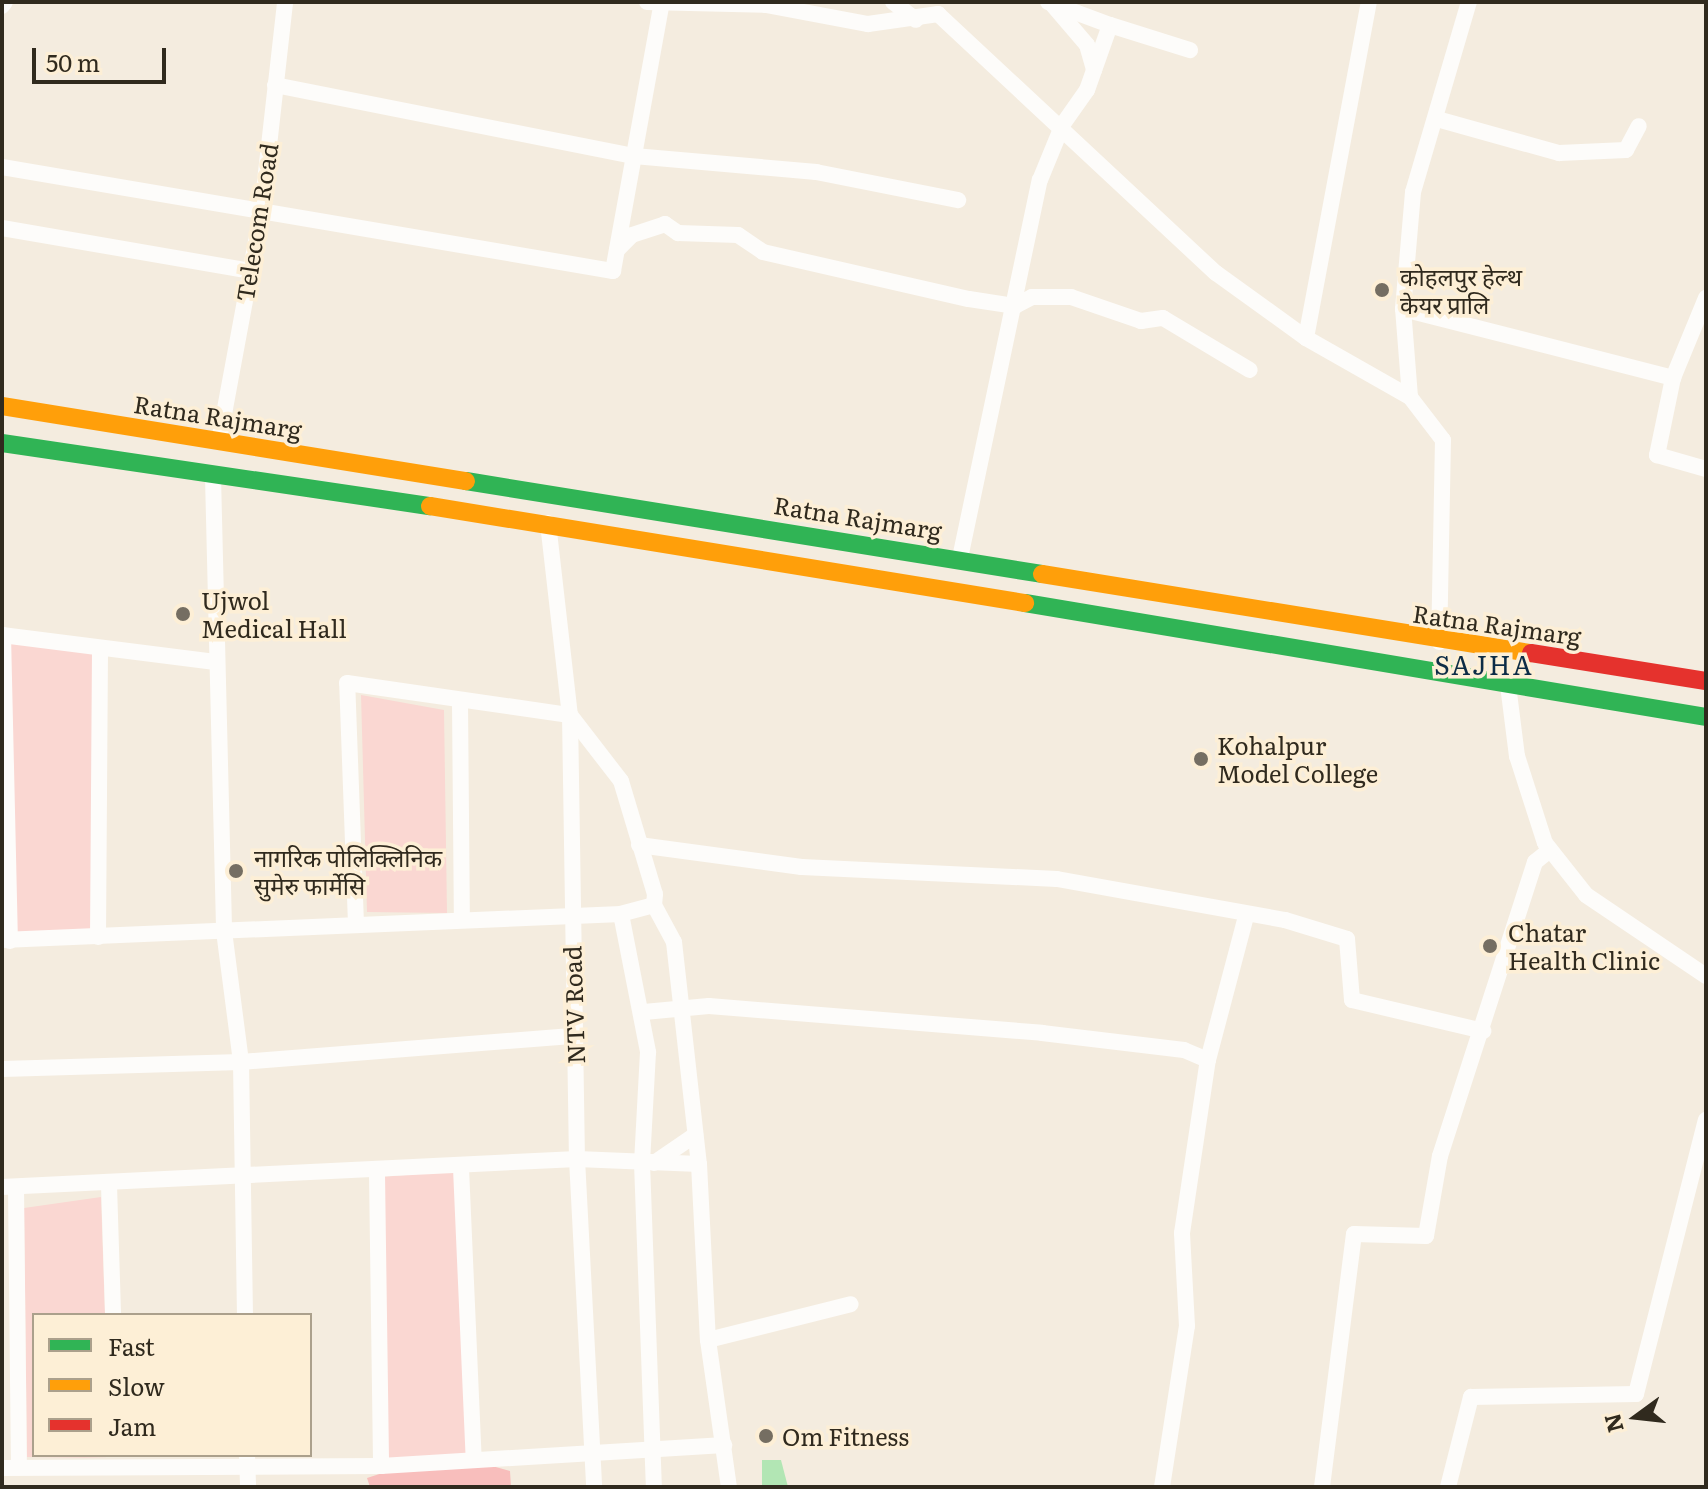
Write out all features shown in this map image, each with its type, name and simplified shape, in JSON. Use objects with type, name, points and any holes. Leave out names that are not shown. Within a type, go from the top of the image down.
[{"type":"highway","name":"Ratna Rajmarg","points":[[2,406],[960,558],[1439,642],[1706,681]]},
{"type":"highway","points":[[2,443],[213,477],[548,523],[1706,717]]},
{"type":"street","name":"Telecom Road","points":[[219,441],[262,208],[285,2]]},
{"type":"street","points":[[893,2],[916,20]]},
{"type":"street","points":[[960,558],[1040,180],[1063,124],[1094,70],[1110,25],[1098,2]]},
{"type":"street","points":[[1306,338],[1369,2]]},
{"type":"street","points":[[1410,397],[1403,309],[1413,192],[1469,2]]},
{"type":"street","points":[[2,167],[262,208],[613,271],[657,3],[766,5],[868,24],[916,20],[939,8],[1216,273],[1306,338],[1410,397],[1443,440],[1439,642]]},
{"type":"street","points":[[1050,3],[1082,9],[1110,25],[1190,50]]},
{"type":"street","points":[[1050,3],[1087,45],[1094,70]]},
{"type":"street","points":[[275,85],[634,156],[816,172],[958,200]]},
{"type":"street","points":[[1437,119],[1559,153],[1626,150],[1639,126]]},
{"type":"street","points":[[616,251],[632,235],[665,224],[678,233],[738,235],[763,252],[834,271],[1015,306],[1032,297],[1071,297],[1141,321],[1163,318],[1179,334],[1250,370]]},
{"type":"street","points":[[2,228],[250,271]]},
{"type":"street","points":[[1706,301],[1673,378],[1657,455],[1706,469]]},
{"type":"street","points":[[1403,309],[1673,378]]},
{"type":"street","points":[[213,477],[215,662],[224,931],[241,1062],[245,1313]]},
{"type":"street","name":"NTV Road","points":[[548,523],[570,715],[577,1159],[594,1487]]},
{"type":"street","points":[[215,662],[3,635],[6,940],[462,920],[571,920],[621,914],[654,905]]},
{"type":"street","points":[[98,937],[100,649]]},
{"type":"street","points":[[356,924],[347,683],[460,703],[570,715],[621,781],[654,905],[674,942],[699,1164],[708,1340],[729,1487]]},
{"type":"street","points":[[1508,685],[1517,756],[1550,850],[1586,895],[1706,976]]},
{"type":"street","points":[[460,703],[462,920]]},
{"type":"street","points":[[639,845],[802,867],[1057,879],[1246,916],[1347,939],[1352,1000],[1483,1031]]},
{"type":"street","points":[[1322,1487],[1354,1234],[1426,1236],[1440,1156],[1483,1031],[1535,862],[1550,850]]},
{"type":"street","points":[[621,914],[644,1012],[654,1487]]},
{"type":"street","points":[[1162,1487],[1187,1326],[1182,1233],[1208,1060],[1246,916]]},
{"type":"street","points":[[644,1012],[709,1006],[1042,1033],[1184,1050],[1208,1060]]},
{"type":"street","points":[[2,1069],[241,1062],[575,1036]]},
{"type":"street","points":[[1448,1487],[1471,1397],[1636,1394],[1706,1120]]},
{"type":"street","points":[[648,1163],[695,1135]]},
{"type":"street","points":[[699,1164],[577,1159],[377,1174],[9,1187],[10,1467],[247,1459],[381,1466],[653,1445],[724,1445]]},
{"type":"street","points":[[461,1168],[474,1460]]},
{"type":"street","points":[[377,1174],[381,1466]]},
{"type":"street","points":[[109,1185],[113,1313]]},
{"type":"street","points":[[708,1340],[851,1304]]},
{"type":"street","points":[[247,1459],[248,1487]]},
{"type":"shaded area","points":[[3,635],[100,649],[98,937],[10,941]]},
{"type":"shaded area","points":[[361,695],[444,710],[447,913],[367,912]]},
{"type":"shaded area","points":[[457,1171],[472,1454],[384,1461],[381,1177]]},
{"type":"shaded area","points":[[101,1197],[105,1313],[32,1313],[32,1457],[110,1458],[27,1457],[24,1208]]},
{"type":"shaded area","points":[[762,1460],[781,1460],[788,1487],[762,1487]]},
{"type":"shaded area","points":[[485,1464],[510,1471],[511,1487],[370,1487],[367,1478],[398,1468]]},
{"type":"traffic: fast","points":[[2,443],[430,506]]},
{"type":"traffic: fast","points":[[466,481],[1042,574]]},
{"type":"traffic: fast","points":[[1025,603],[1706,717]]},
{"type":"traffic: slow","points":[[2,406],[466,481]]},
{"type":"traffic: slow","points":[[430,506],[1025,603]]},
{"type":"traffic: slow","points":[[1042,574],[1531,653]]},
{"type":"traffic: jam","points":[[1531,653],[1706,681]]},
{"type":"place","name":"कोहलपुर हेल्थ केयर प्रालि","points":[[1382,290]]},
{"type":"place","name":"Ujwol Medical Hall","points":[[183,614]]},
{"type":"place","name":"Kohalpur Model College","points":[[1201,759]]},
{"type":"place","name":"नागरिक पोलिक्लिनिक सुमेरु फार्मेसि","points":[[236,871]]},
{"type":"place","name":"Chatar Health Clinic","points":[[1490,946]]},
{"type":"place","name":"Om Fitness","points":[[766,1436]]},
{"type":"district","name":"SAJHA","points":[[1484,664]]}]
